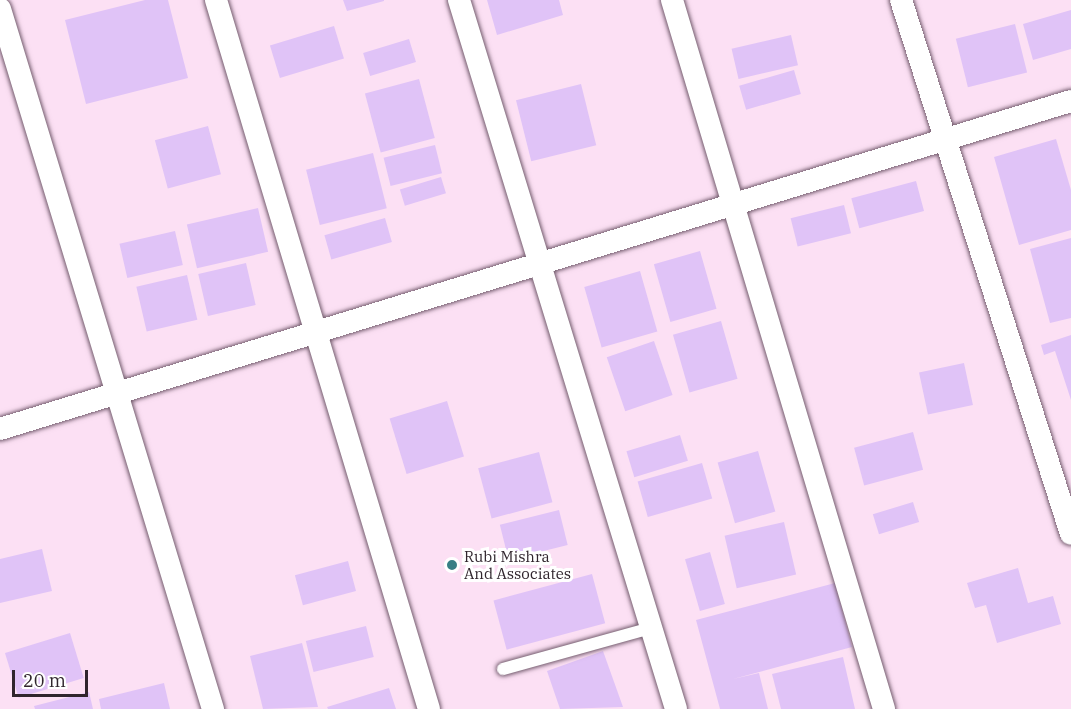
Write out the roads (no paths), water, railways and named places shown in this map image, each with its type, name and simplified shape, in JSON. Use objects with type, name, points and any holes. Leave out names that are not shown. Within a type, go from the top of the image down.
[{"type":"street","points":[[216,0],[429,709]]},
{"type":"street","points":[[459,0],[676,709]]},
{"type":"street","points":[[672,0],[884,709]]},
{"type":"street","points":[[902,0],[1071,534]]},
{"type":"street","points":[[0,9],[213,709]]},
{"type":"street","points":[[0,429],[1071,100]]},
{"type":"lane","points":[[503,669],[651,628]]},
{"type":"place","name":"Rubi Mishra And Associates","points":[[452,565]]}]
